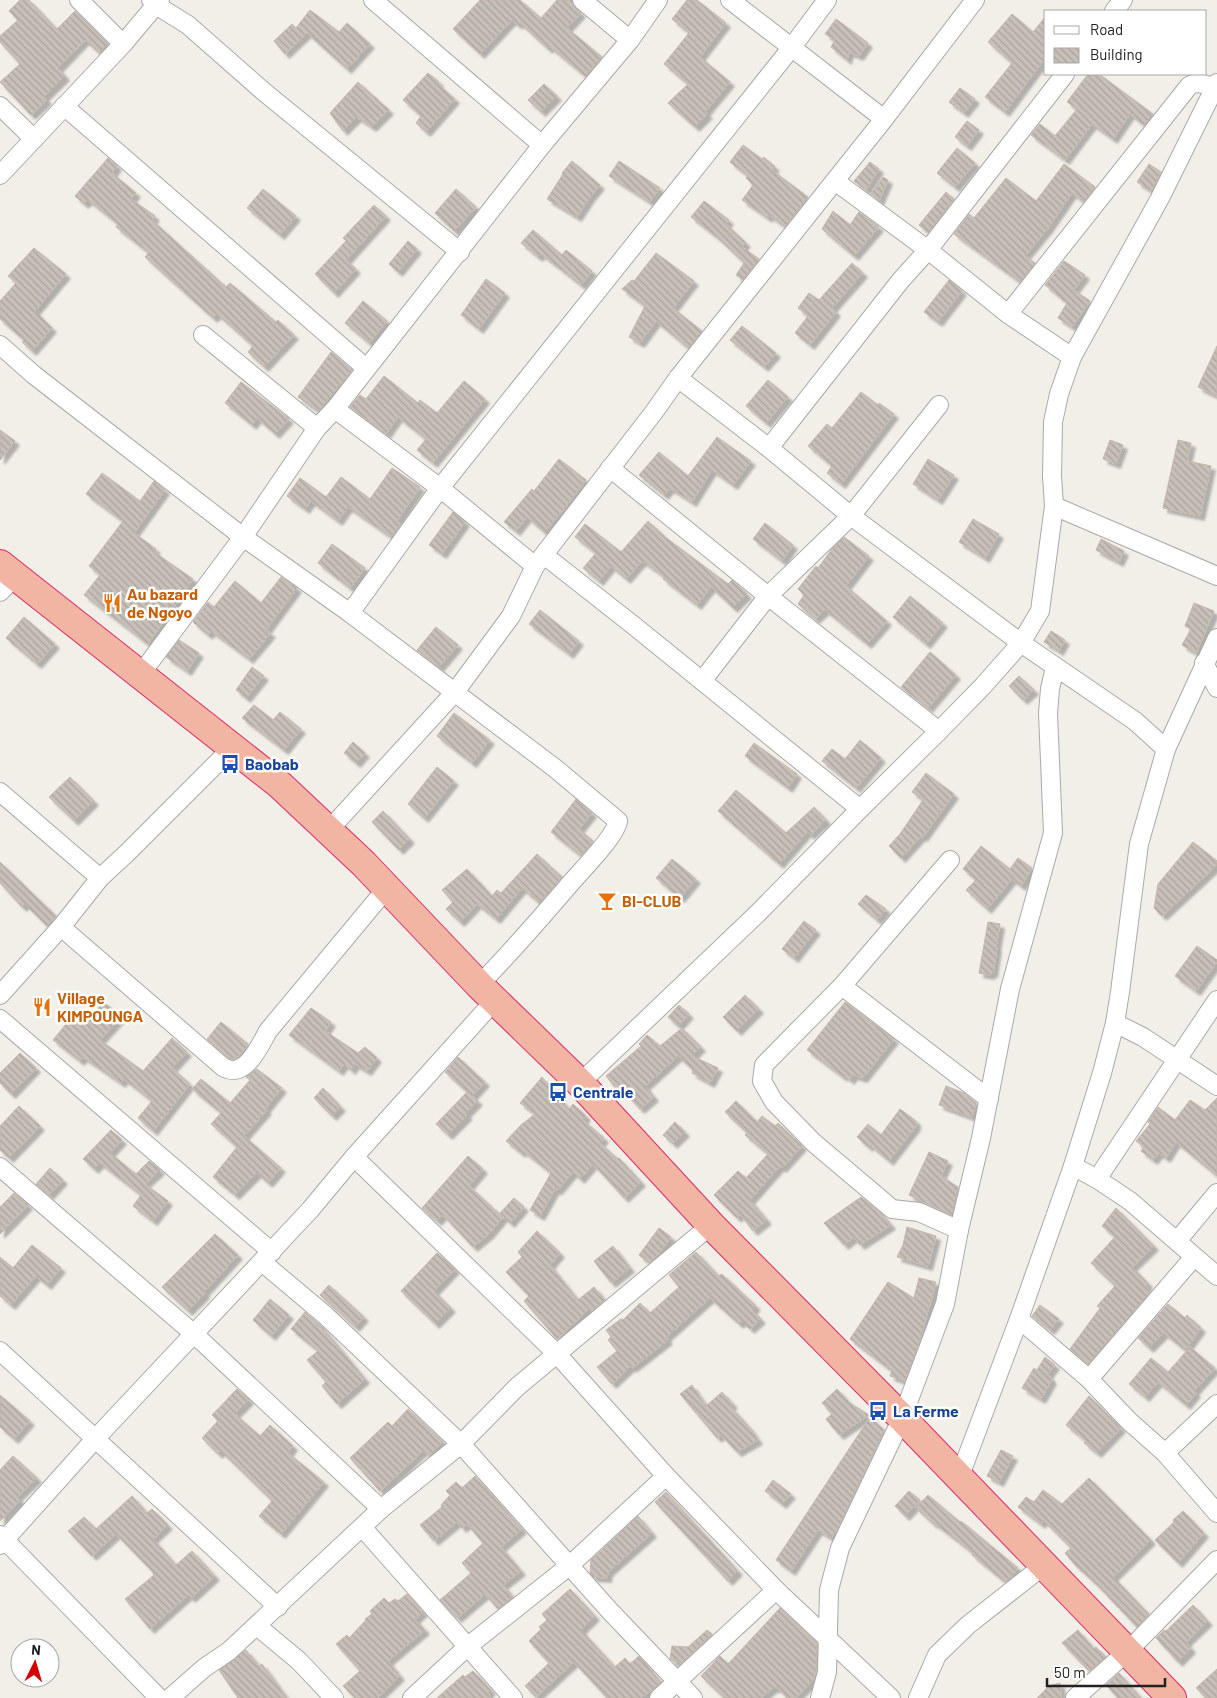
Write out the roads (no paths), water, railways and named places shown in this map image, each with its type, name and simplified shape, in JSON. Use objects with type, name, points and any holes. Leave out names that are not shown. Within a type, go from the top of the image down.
[{"type":"highway","points":[[5,578],[140,675],[280,785],[328,831],[580,1083],[711,1225],[902,1418],[1172,1698]]},
{"type":"street","points":[[79,0],[123,44]]},
{"type":"street","points":[[373,0],[542,146]]},
{"type":"street","points":[[582,0],[630,40]]},
{"type":"street","points":[[140,675],[244,537],[317,428],[335,409],[542,146],[630,40],[658,0]]},
{"type":"street","points":[[730,0],[884,119]]},
{"type":"street","points":[[350,613],[440,488],[792,47],[827,0]]},
{"type":"street","points":[[328,831],[455,692],[511,616],[540,561],[678,378],[836,181],[975,0]]},
{"type":"street","points":[[1115,10],[1123,0]]},
{"type":"street","points":[[0,175],[123,44],[156,2],[188,25],[263,90],[460,252]]},
{"type":"street","points":[[769,448],[901,280],[928,250],[1064,75]]},
{"type":"street","points":[[580,1083],[758,913],[940,731],[983,686],[1020,643],[1040,611],[1054,506],[1052,476],[1053,422],[1059,394],[1072,357],[1160,198],[1216,87],[1198,83],[1189,86],[1008,314]]},
{"type":"street","points":[[0,106],[34,139]]},
{"type":"street","points":[[64,106],[366,368]]},
{"type":"street","points":[[836,181],[928,250],[1008,314],[1072,357]]},
{"type":"street","points":[[203,335],[317,428]]},
{"type":"street","points":[[0,346],[34,375],[244,537],[350,613],[556,769],[618,821],[617,827],[597,854],[515,948],[487,992],[354,1157],[267,1257],[193,1333],[2,1540],[159,1698]]},
{"type":"street","points":[[678,378],[769,448],[851,516],[1020,643],[1135,722],[1166,749]]},
{"type":"street","points":[[702,681],[768,596],[851,516],[939,405]]},
{"type":"street","points":[[335,409],[702,681],[860,809]]},
{"type":"street","points":[[610,468],[768,596],[940,731]]},
{"type":"street","points":[[1054,506],[1217,576]]},
{"type":"street","points":[[959,1478],[1019,1319],[1073,1166],[1102,1073],[1115,1023],[1139,844],[1166,749],[1212,674],[1217,638]]},
{"type":"street","points":[[820,1698],[827,1672],[829,1590],[840,1548],[902,1418],[945,1304],[959,1230],[981,1138],[1010,989],[1053,833],[1048,713],[1050,689],[1055,667]]},
{"type":"street","points":[[3,985],[61,927],[100,878],[232,748]]},
{"type":"street","points":[[0,792],[100,878]]},
{"type":"street","points":[[950,860],[842,986],[764,1066],[762,1081],[774,1102],[814,1143],[892,1209],[919,1212],[959,1230]]},
{"type":"street","points":[[61,927],[223,1068],[236,1072],[242,1069],[257,1050],[268,1031],[387,888]]},
{"type":"street","points":[[842,986],[989,1099]]},
{"type":"street","points":[[1098,1179],[1217,1000]]},
{"type":"street","points":[[0,1019],[267,1257],[325,1315],[461,1444],[569,1566],[693,1698]]},
{"type":"street","points":[[1115,1023],[1143,1037],[1217,1086]]},
{"type":"street","points":[[354,1157],[556,1353],[666,1476],[776,1590],[891,1698]]},
{"type":"street","points":[[0,1166],[193,1333],[381,1509]]},
{"type":"street","points":[[1073,1166],[1098,1179],[1130,1201],[1217,1276]]},
{"type":"street","points":[[1176,1241],[1217,1193]]},
{"type":"street","points":[[170,1698],[257,1626],[381,1509],[461,1444],[516,1387],[711,1225]]},
{"type":"street","points":[[1089,1379],[1194,1257]]},
{"type":"street","points":[[1019,1319],[1089,1379],[1129,1421],[1164,1453],[1217,1513]]},
{"type":"street","points":[[0,1351],[278,1607]]},
{"type":"street","points":[[1164,1453],[1217,1404]]},
{"type":"street","points":[[412,1698],[467,1647],[569,1566],[666,1476]]},
{"type":"street","points":[[362,1526],[514,1698]]},
{"type":"street","points":[[1075,1698],[1128,1652],[1217,1560]]},
{"type":"street","points":[[918,1698],[937,1655],[968,1625],[1043,1566]]},
{"type":"street","points":[[659,1698],[776,1590]]},
{"type":"street","points":[[257,1626],[299,1661],[334,1698]]},
{"type":"place","name":"Au bazard de Ngoyo","points":[[112,603]]},
{"type":"place","name":"Baobab","points":[[230,764]]},
{"type":"place","name":"BI-CLUB","points":[[607,901]]},
{"type":"place","name":"Village KIMPOUNGA","points":[[42,1007]]},
{"type":"place","name":"Centrale","points":[[558,1092]]},
{"type":"place","name":"La Ferme","points":[[878,1411]]}]
